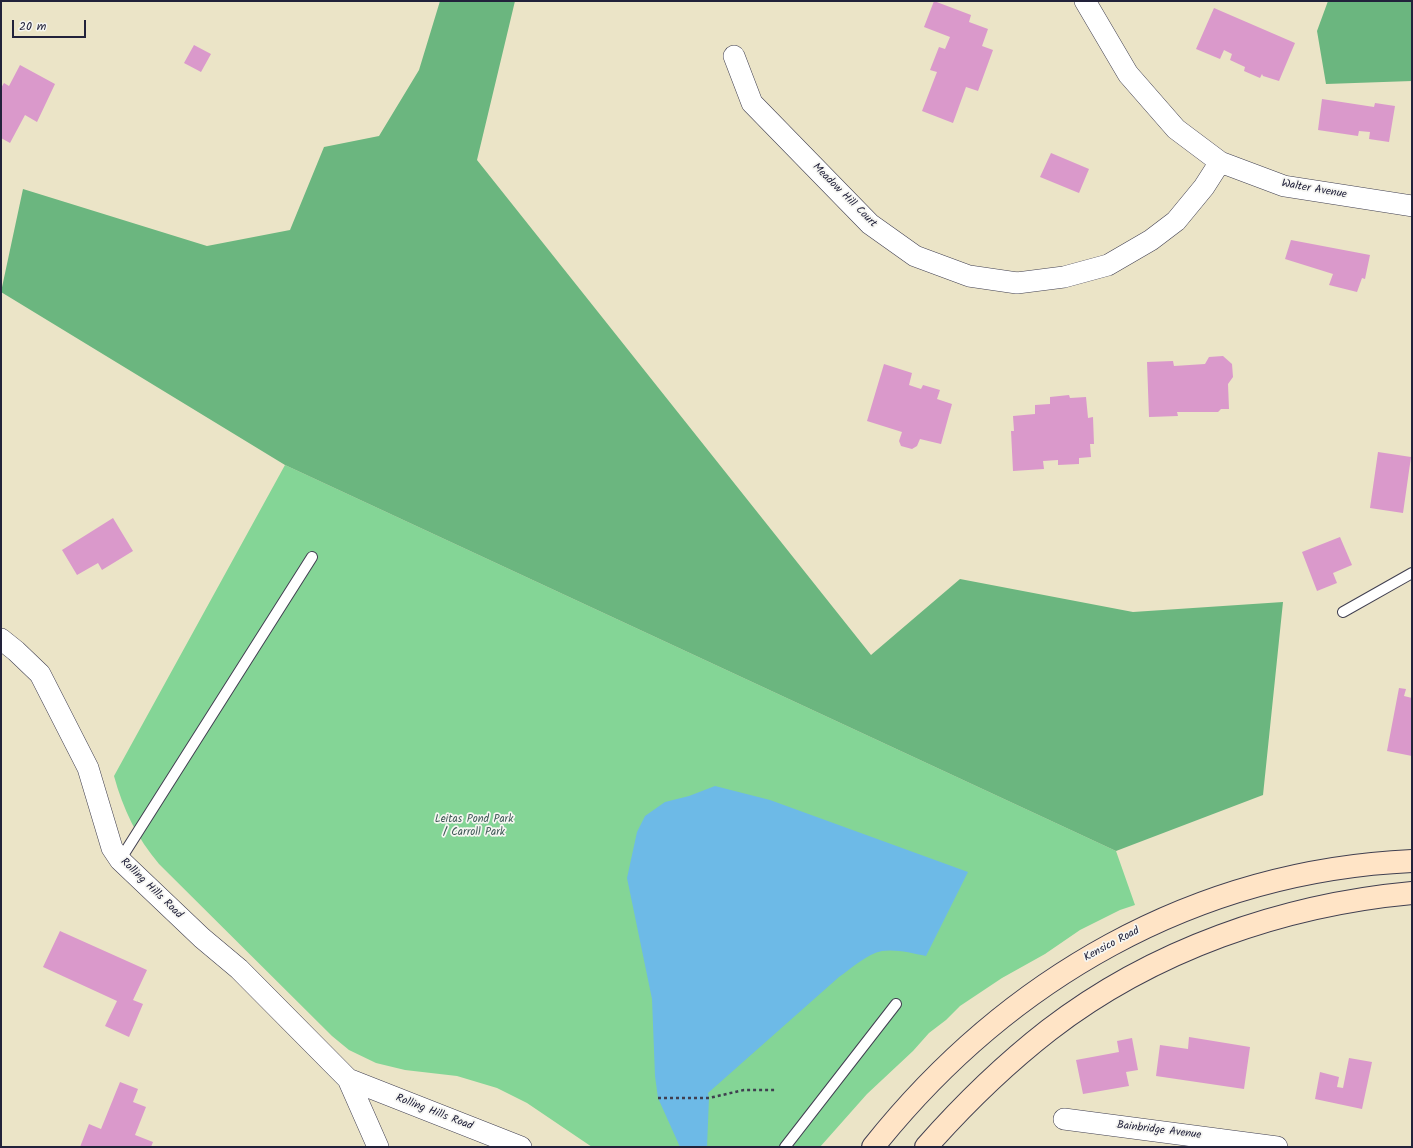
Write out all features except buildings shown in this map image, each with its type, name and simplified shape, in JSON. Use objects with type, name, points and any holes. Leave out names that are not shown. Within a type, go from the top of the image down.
[{"type":"street","name":"Walter Avenue","points":[[1085,1],[1128,74],[1176,129],[1220,162],[1284,186],[1412,206]]},
{"type":"street","name":"Meadow Hill Court","points":[[734,56],[752,103],[870,224],[915,256],[969,276],[1017,282],[1064,277],[1108,265],[1151,240],[1176,221],[1204,187],[1220,162]]},
{"type":"street","name":"Rolling Hills Road","points":[[1,639],[40,674],[88,768],[112,848],[120,860],[202,938],[239,970],[348,1079],[378,1147]]},
{"type":"street","name":"Kensico Road","points":[[873,1147],[928,1083],[969,1044],[1036,990],[1109,946],[1161,920],[1187,909],[1269,883],[1338,869],[1412,861]]},
{"type":"street","points":[[926,1147],[986,1084],[1028,1047],[1074,1012],[1147,969],[1198,945],[1282,916],[1335,903],[1412,893]]},
{"type":"street","name":"Rolling Hills Road","points":[[348,1079],[521,1147]]},
{"type":"street","name":"Bainbridge Avenue","points":[[1064,1119],[1277,1147]]},
{"type":"lane","points":[[120,860],[312,557]]},
{"type":"lane","points":[[1343,612],[1412,573]]},
{"type":"lane","points":[[785,1147],[896,1004]]},
{"type":"path","points":[[658,1098],[709,1098],[744,1090],[777,1090]]},
{"type":"green space","points":[[440,1],[515,1],[477,160],[871,655],[960,579],[1133,612],[1283,602],[1263,795],[1116,851],[285,465],[1,292],[23,189],[207,246],[290,230],[324,147],[379,136],[419,70]]},
{"type":"green space","points":[[1328,1],[1412,1],[1412,81],[1326,84],[1317,31]]},
{"type":"green space","name":"Leitas Pond Park / Carroll Park","points":[[285,465],[1116,851],[1135,905],[1120,910],[1080,930],[1045,954],[1002,978],[960,1006],[946,1020],[929,1033],[913,1051],[867,1094],[820,1147],[592,1147],[527,1103],[497,1088],[457,1076],[405,1070],[376,1063],[349,1050],[332,1036],[159,864],[137,833],[126,811],[114,776]]},
{"type":"water","points":[[715,786],[770,800],[968,872],[926,956],[898,951],[882,951],[865,958],[839,977],[708,1093],[707,1147],[680,1147],[658,1098],[655,1076],[652,999],[627,878],[637,832],[645,816],[665,802],[689,796]]}]
